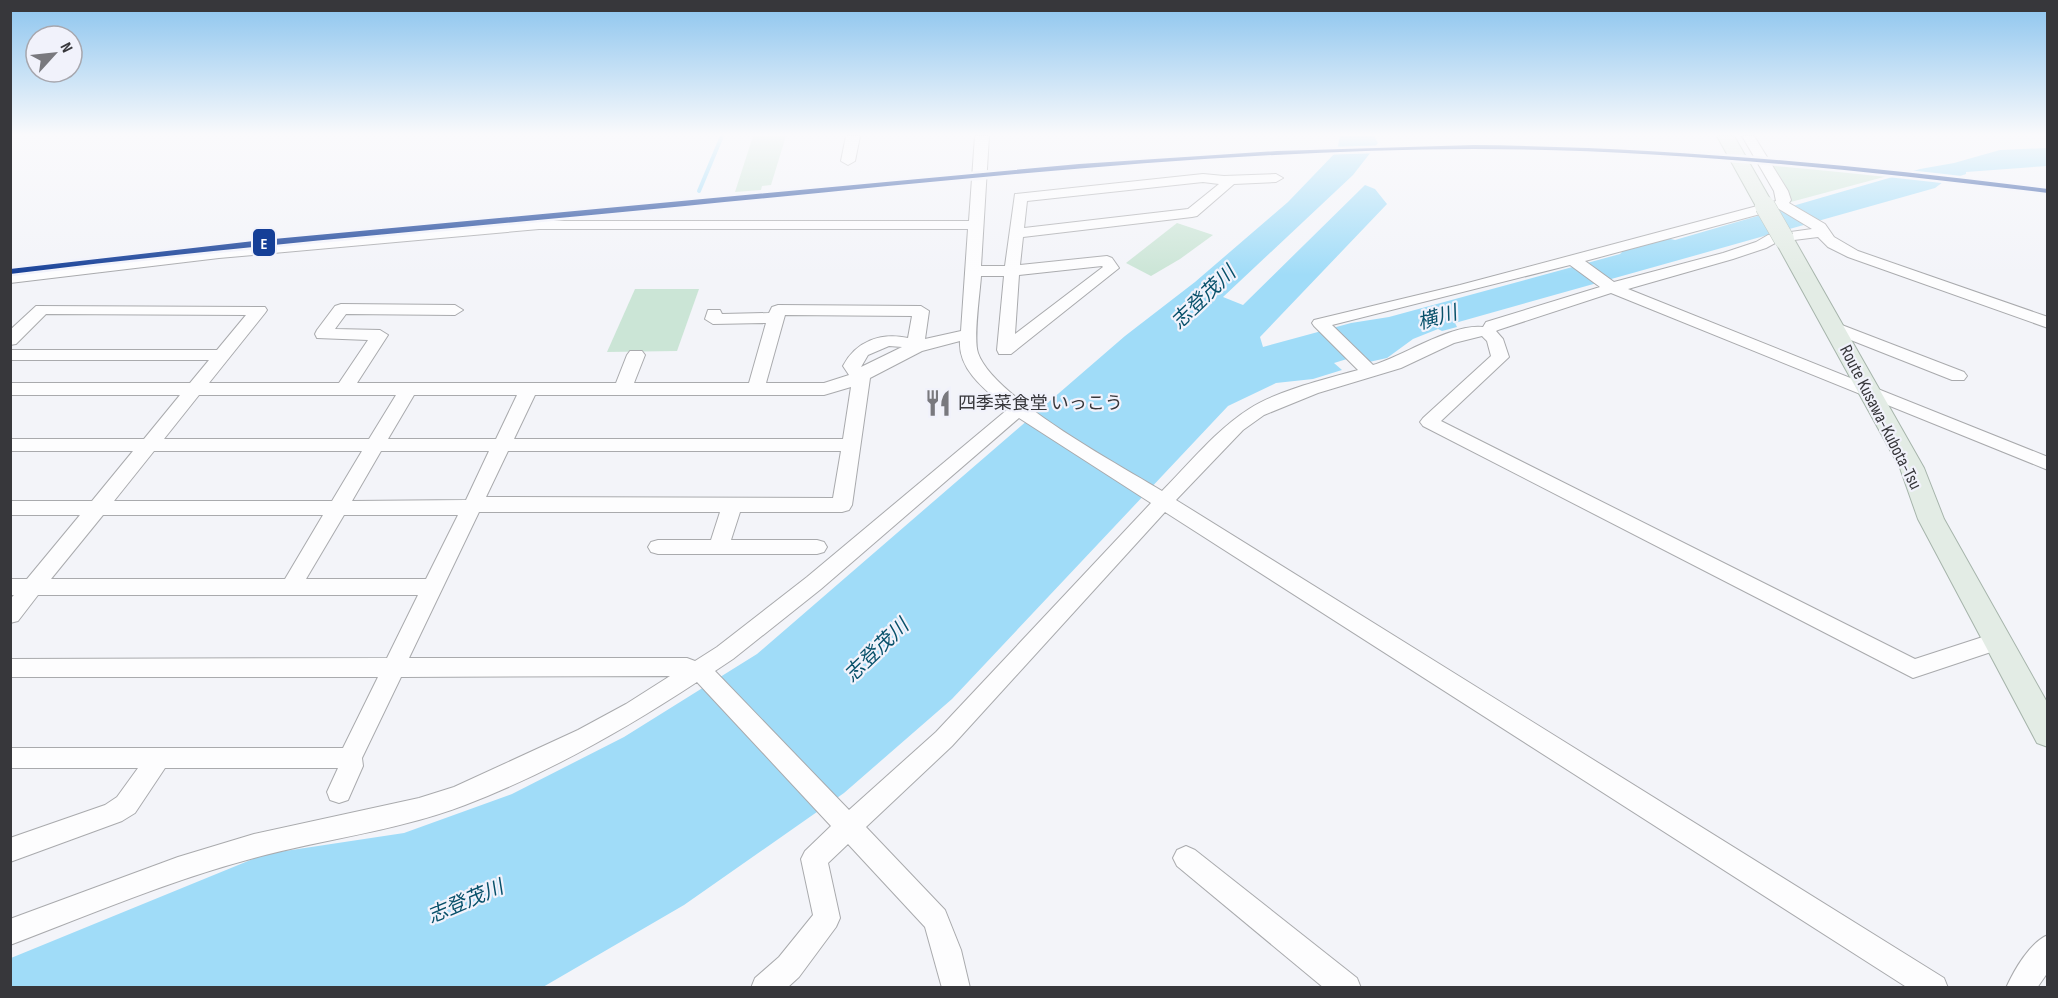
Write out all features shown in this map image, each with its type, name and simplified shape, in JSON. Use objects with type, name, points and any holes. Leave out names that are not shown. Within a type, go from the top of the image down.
[{"type":"main road","name":"Route Kusawa-Kubota-Tsu","points":[[1758,183],[1777,205],[1784,239],[1912,468],[1931,519],[2048,734]]},
{"type":"street","points":[[979,183],[974,271],[967,334],[968,350],[978,370],[997,392],[1022,412],[1161,501],[1934,987]]},
{"type":"street","points":[[1005,350],[1020,197],[1159,183]]},
{"type":"street","points":[[1018,233],[1192,213],[1226,183]]},
{"type":"street","points":[[1369,371],[1320,323],[1463,290],[1777,205],[1784,200],[1776,183]]},
{"type":"street","points":[[1777,205],[1821,230],[1836,246],[1853,254],[2048,323]]},
{"type":"street","points":[[10,278],[219,253],[539,225],[977,225]]},
{"type":"street","points":[[1487,332],[1492,326],[1612,288],[1728,256],[1761,245],[1773,238],[1821,230]]},
{"type":"street","points":[[1573,260],[1612,288],[2048,464]]},
{"type":"street","points":[[974,271],[1012,271],[1107,261],[1111,268],[978,370]]},
{"type":"street","points":[[10,340],[42,309],[259,310],[10,615]]},
{"type":"street","points":[[344,389],[380,335],[323,334],[341,309],[455,310]]},
{"type":"street","points":[[756,389],[778,310],[921,311],[915,347]]},
{"type":"street","points":[[721,320],[776,318]]},
{"type":"street","points":[[1834,327],[1958,376]]},
{"type":"street","points":[[765,987],[789,968],[827,918],[814,859],[944,739],[1161,501],[1237,426],[1258,411],[1302,393],[1395,364],[1448,339],[1478,331],[1487,332],[1495,339],[1500,357],[1429,422],[1913,669],[1998,641]]},
{"type":"street","points":[[10,389],[824,389],[840,386],[915,347],[967,334]]},
{"type":"street","points":[[10,355],[222,355]]},
{"type":"street","points":[[622,389],[636,355]]},
{"type":"street","points":[[10,508],[338,508],[488,504],[842,505],[862,375]]},
{"type":"street","points":[[291,587],[408,389]]},
{"type":"street","points":[[339,792],[351,766],[350,758],[529,389]]},
{"type":"street","points":[[10,932],[178,869],[265,844],[419,809],[459,796],[586,737],[701,674],[1022,412]]},
{"type":"street","points":[[10,445],[852,445]]},
{"type":"street","points":[[719,547],[732,505]]},
{"type":"street","points":[[658,547],[817,547]]},
{"type":"street","points":[[10,587],[433,587]]},
{"type":"street","points":[[10,668],[687,667],[701,674],[936,919],[947,950],[956,987]]},
{"type":"street","points":[[10,758],[350,758]]},
{"type":"street","points":[[10,850],[113,813],[126,805],[159,758]]},
{"type":"street","points":[[1186,858],[1347,987]]},
{"type":"street","points":[[2020,987],[2048,948]]},
{"type":"green space","points":[[738,183],[772,183],[771,185],[762,186],[761,190],[735,192]]},
{"type":"green space","points":[[1779,183],[1863,183],[1787,203]]},
{"type":"green space","points":[[1177,223],[1213,235],[1180,259],[1151,276],[1126,263]]},
{"type":"green space","points":[[635,289],[699,289],[677,351],[607,352]]},
{"type":"water","points":[[1307,183],[1345,183],[1223,297],[1243,305],[1365,185],[1375,189],[1387,204],[1260,337],[1263,347],[1351,323],[1389,317],[1620,254],[1623,251],[1667,238],[1675,240],[1873,183],[1942,183],[1935,188],[1455,323],[1457,327],[1442,331],[1438,329],[1413,339],[1387,358],[1369,362],[1365,356],[1360,355],[1334,363],[1342,370],[1313,379],[1276,383],[1228,406],[952,699],[844,793],[684,905],[543,987],[11,988],[11,958],[265,854],[404,833],[512,794],[624,737],[757,654],[1125,336],[1195,282],[1288,202]]},
{"type":"waterway","points":[[699,191],[703,183]]},
{"type":"transit line","name":"E","points":[[10,272],[263,243],[903,183]]},
{"type":"transit line","name":"E","points":[[1977,183],[2048,191]]},
{"type":"place","name":"四季菜食堂 いっこう","points":[[938,403]]},
{"type":"water label","name":"志登茂川","points":[[1203,297]]},
{"type":"water label","name":"横川","points":[[1437,317]]},
{"type":"water label","name":"志登茂川","points":[[876,650]]},
{"type":"water label","name":"志登茂川","points":[[465,901]]}]
